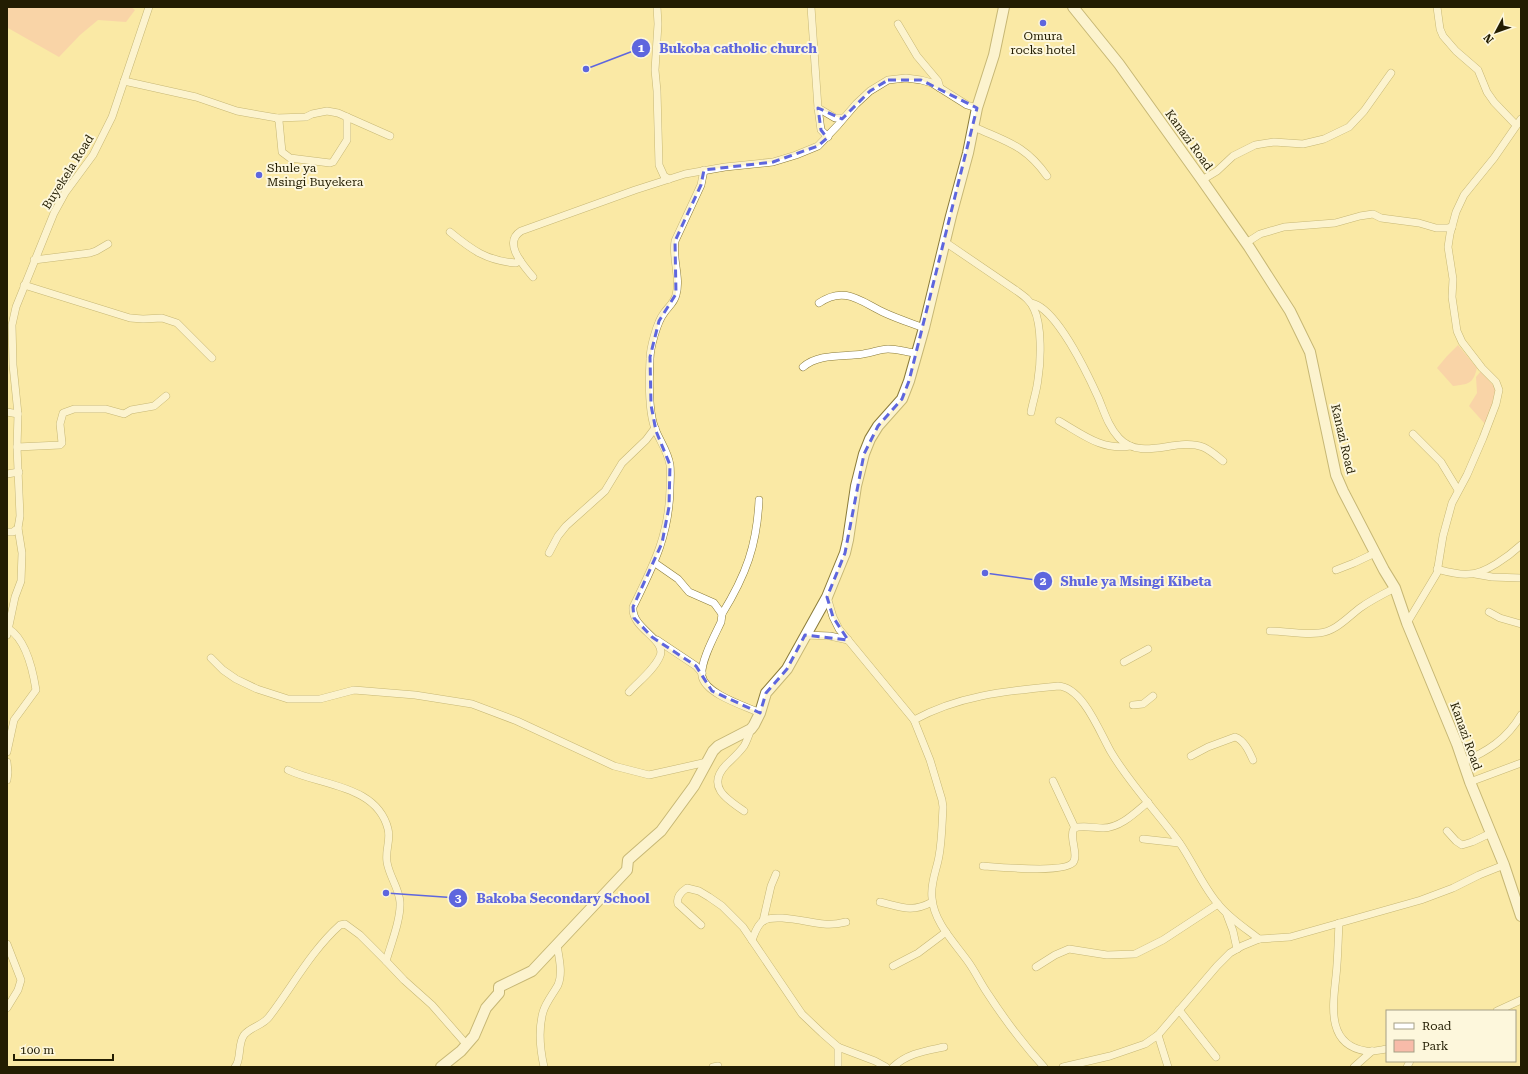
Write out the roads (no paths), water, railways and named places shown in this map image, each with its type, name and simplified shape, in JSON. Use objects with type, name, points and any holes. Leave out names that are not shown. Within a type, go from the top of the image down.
[{"type":"street","name":"Buyekela Road","points":[[8,632],[15,597],[21,581],[22,553],[18,528],[20,516],[19,472],[16,447],[18,414],[13,366],[12,325],[24,285],[54,213],[65,193],[93,155],[112,117],[149,7]]},
{"type":"street","points":[[657,7],[658,24],[655,70],[659,165],[664,176],[669,179]]},
{"type":"street","points":[[811,7],[818,108],[822,130],[828,137]]},
{"type":"street","points":[[744,810],[723,795],[718,786],[718,778],[725,766],[744,746],[760,713],[766,692],[787,670],[827,597],[845,553],[856,486],[864,454],[870,439],[878,426],[902,399],[909,381],[924,328],[974,127],[977,108],[994,55],[1004,7]]},
{"type":"street","name":"Kanazi Road","points":[[1073,7],[1119,64],[1202,180],[1246,243],[1290,311],[1310,352],[1336,475],[1375,553],[1395,588],[1407,623],[1457,744],[1462,762],[1518,897],[1521,916]]},
{"type":"street","points":[[1438,7],[1440,29],[1443,36],[1456,51],[1478,70],[1487,92],[1494,102],[1516,125]]},
{"type":"street","points":[[898,24],[917,56],[938,81],[940,88]]},
{"type":"street","points":[[1202,180],[1218,171],[1233,156],[1254,145],[1274,142],[1303,144],[1324,140],[1349,127],[1364,111],[1391,73]]},
{"type":"street","points":[[533,277],[515,251],[515,237],[521,231],[669,179],[704,170],[773,162],[818,146],[828,137],[856,104],[870,91],[888,80],[906,78],[921,80],[940,88],[968,106],[977,108]]},
{"type":"street","points":[[124,81],[196,97],[237,111],[277,118],[306,117],[312,114],[328,112],[338,113],[390,136]]},
{"type":"street","points":[[818,108],[835,118],[844,118]]},
{"type":"street","points":[[277,118],[279,121],[282,152],[285,155],[290,158],[330,163],[336,159],[347,140],[347,117]]},
{"type":"street","points":[[1407,623],[1420,603],[1437,569],[1443,536],[1452,503],[1467,475],[1483,438],[1496,404],[1499,390],[1496,382],[1482,368],[1462,342],[1457,331],[1452,297],[1453,279],[1448,247],[1452,227],[1456,212],[1464,195],[1494,158],[1521,119]]},
{"type":"street","points":[[974,127],[1011,143],[1023,150],[1032,158],[1046,176]]},
{"type":"street","points":[[629,692],[659,658],[661,649],[652,637],[636,621],[633,611],[633,607],[655,563],[662,543],[669,507],[670,475],[668,456],[655,428],[651,405],[650,357],[659,321],[674,300],[676,294],[676,274],[673,251],[675,241],[701,185],[704,170]]},
{"type":"street","points":[[1246,243],[1260,234],[1284,227],[1335,223],[1373,214],[1381,218],[1419,223],[1436,228],[1452,227]]},
{"type":"street","points":[[450,232],[470,248],[492,259],[516,263],[520,260]]},
{"type":"street","points":[[945,242],[1018,291],[1031,303],[1038,317],[1040,330],[1038,378],[1030,412]]},
{"type":"street","points":[[34,260],[90,253],[108,244]]},
{"type":"street","points":[[24,285],[133,318],[162,318],[170,320],[177,323],[212,358]]},
{"type":"street","points":[[819,303],[829,296],[851,296],[886,313],[924,328]]},
{"type":"street","points":[[1031,303],[1037,304],[1044,309],[1066,337],[1113,430],[1119,438],[1135,449],[1178,445],[1203,447],[1223,461]]},
{"type":"street","points":[[803,367],[811,361],[818,359],[851,356],[889,349],[916,353]]},
{"type":"street","points":[[16,447],[60,445],[62,443],[60,424],[63,413],[74,409],[106,409],[124,414],[131,410],[154,406],[166,396]]},
{"type":"street","points":[[7,412],[18,414]]},
{"type":"street","points":[[1060,421],[1096,443],[1119,448],[1130,446]]},
{"type":"street","points":[[549,553],[562,531],[605,491],[622,463],[646,440],[655,428]]},
{"type":"street","points":[[1413,434],[1441,462],[1458,490]]},
{"type":"street","points":[[7,474],[19,472]]},
{"type":"street","points":[[759,500],[757,525],[752,551],[736,590],[722,614],[721,622],[709,650],[702,673],[704,683],[712,691],[760,713]]},
{"type":"street","points":[[7,532],[13,532],[18,528]]},
{"type":"street","points":[[1473,574],[1493,565],[1521,545]]},
{"type":"street","points":[[1336,570],[1375,553]]},
{"type":"street","points":[[655,563],[678,580],[689,592],[714,603],[722,614]]},
{"type":"street","points":[[1437,569],[1458,574],[1521,578]]},
{"type":"street","points":[[1270,631],[1320,633],[1330,630],[1339,625],[1361,607],[1380,595],[1395,588]]},
{"type":"street","points":[[827,597],[833,617],[848,640],[862,655],[914,720],[930,760],[942,800],[941,843],[934,874],[932,895],[932,902],[940,921],[988,994],[1028,1050],[1044,1067]]},
{"type":"street","points":[[1489,612],[1500,618],[1521,624]]},
{"type":"street","points":[[7,752],[14,720],[36,690],[23,644],[15,633],[8,632]]},
{"type":"street","points":[[806,635],[830,636],[848,640]]},
{"type":"street","points":[[652,637],[696,666],[702,673]]},
{"type":"street","points":[[1124,662],[1148,649]]},
{"type":"street","points":[[211,658],[223,670],[236,679],[257,689],[288,699],[320,699],[354,690],[415,695],[472,704],[517,721],[614,766],[649,776],[707,762]]},
{"type":"street","points":[[914,720],[933,710],[970,698],[1034,688],[1064,686],[1075,693],[1088,710],[1112,754],[1179,842],[1208,891],[1218,904],[1226,913],[1259,939]]},
{"type":"street","points":[[1134,705],[1143,704],[1153,696]]},
{"type":"street","points":[[1462,762],[1491,749],[1508,732],[1521,715]]},
{"type":"street","points":[[442,1067],[467,1045],[477,1030],[486,1008],[499,993],[499,987],[532,971],[627,870],[628,860],[661,831],[694,786],[713,751],[718,746],[751,729]]},
{"type":"street","points":[[1191,756],[1208,747],[1235,737],[1239,738],[1244,744],[1253,760]]},
{"type":"street","points":[[7,762],[7,780]]},
{"type":"street","points":[[1470,782],[1521,763]]},
{"type":"street","points":[[288,770],[303,777],[344,788],[361,795],[368,800],[384,817],[389,838],[386,856],[387,863],[400,902],[396,925],[386,961]]},
{"type":"street","points":[[983,866],[1046,869],[1070,866],[1074,860],[1073,830],[1075,828],[1053,781]]},
{"type":"street","points":[[1075,828],[1102,828],[1115,826],[1148,802]]},
{"type":"street","points":[[1447,831],[1462,845],[1467,845],[1491,833]]},
{"type":"street","points":[[1143,839],[1179,842]]},
{"type":"street","points":[[1063,1067],[1095,1058],[1110,1056],[1146,1044],[1158,1035],[1217,966],[1230,953],[1237,949],[1259,939],[1290,937],[1421,900],[1454,888],[1479,875],[1504,865]]},
{"type":"street","points":[[752,940],[757,928],[763,921],[771,886],[776,874]]},
{"type":"street","points":[[701,925],[678,904],[677,900],[679,896],[687,888],[699,891],[722,906],[743,927],[802,1014],[838,1047],[876,1061],[886,1067]]},
{"type":"street","points":[[880,902],[914,909],[922,908],[932,902]]},
{"type":"street","points":[[1036,967],[1055,955],[1069,949],[1106,955],[1128,955],[1140,952],[1163,940],[1218,904]]},
{"type":"street","points":[[1226,913],[1232,927],[1237,949]]},
{"type":"street","points":[[763,921],[773,918],[824,924],[846,922]]},
{"type":"street","points":[[1339,923],[1334,1003],[1334,1020],[1337,1032],[1344,1041],[1354,1048],[1372,1051],[1386,1049]]},
{"type":"street","points":[[235,1067],[238,1062],[240,1045],[244,1036],[248,1031],[261,1024],[268,1018],[303,969],[340,925],[344,924],[351,928],[436,1009],[467,1045]]},
{"type":"street","points":[[893,966],[918,953],[946,932]]},
{"type":"street","points":[[7,944],[21,980],[18,990],[7,1008]]},
{"type":"street","points":[[544,1067],[540,1047],[542,1017],[546,1003],[555,990],[559,980],[560,968],[557,945]]},
{"type":"street","points":[[1499,1010],[1521,1000]]},
{"type":"street","points":[[1180,1010],[1216,1057]]},
{"type":"street","points":[[1158,1035],[1168,1067]]},
{"type":"street","points":[[838,1047],[838,1067]]},
{"type":"street","points":[[893,1067],[902,1060],[914,1054],[944,1047]]},
{"type":"street","points":[[1354,1067],[1372,1051]]},
{"type":"street","points":[[1087,1067],[1095,1058]]},
{"type":"place","name":"Omura rocks hotel","points":[[1043,23]]},
{"type":"place","name":"Bukoba catholic church","points":[[586,69]]},
{"type":"place","name":"Shule ya Msingi Buyekera","points":[[259,175]]},
{"type":"place","name":"Shule ya Msingi Kibeta","points":[[985,573]]},
{"type":"place","name":"Bakoba Secondary School","points":[[386,893]]}]
